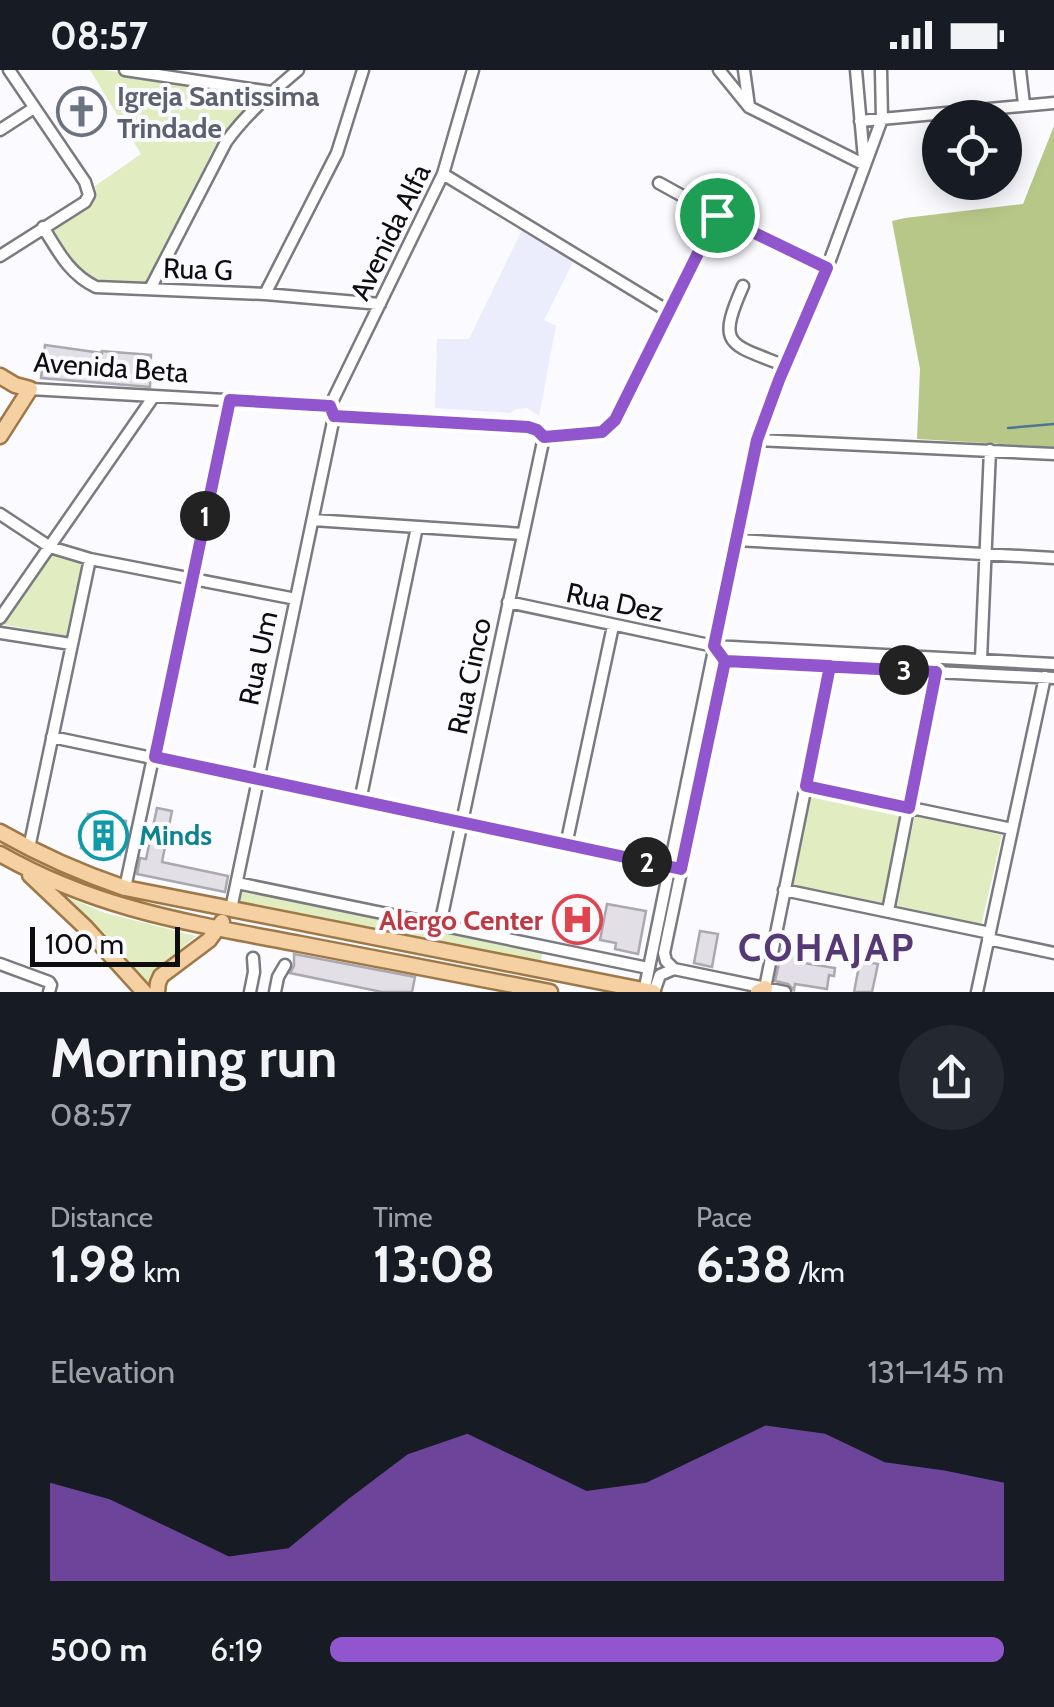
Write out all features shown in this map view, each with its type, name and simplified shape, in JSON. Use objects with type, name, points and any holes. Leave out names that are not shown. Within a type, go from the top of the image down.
[{"type":"main road","name":"Avenida Beta","points":[[3,383],[30,389]]},
{"type":"main road","points":[[0,436],[30,389]]},
{"type":"main road","points":[[0,832],[90,876],[125,888],[649,992]]},
{"type":"main road","points":[[0,854],[111,904],[213,935],[250,935],[550,992]]},
{"type":"main road","points":[[19,864],[85,927],[144,992]]},
{"type":"main road","points":[[210,905],[219,919],[213,935]]},
{"type":"main road","points":[[157,992],[161,976],[213,935],[231,910]]},
{"type":"street","points":[[0,256],[89,196],[85,182],[9,70]]},
{"type":"street","points":[[125,70],[271,92]]},
{"type":"street","points":[[150,289],[220,150],[238,125],[298,70]]},
{"type":"street","points":[[265,294],[337,153],[363,70]]},
{"type":"street","name":"Avenida Alfa","points":[[332,411],[443,174],[473,70]]},
{"type":"street","points":[[719,70],[749,107],[865,165]]},
{"type":"street","points":[[744,70],[749,107]]},
{"type":"street","points":[[856,70],[865,165]]},
{"type":"street","points":[[674,970],[664,953],[675,867],[714,646],[757,440],[882,119],[882,70]]},
{"type":"street","points":[[1020,70],[1024,104]]},
{"type":"street","points":[[860,122],[1054,103]]},
{"type":"street","points":[[0,130],[34,108]]},
{"type":"street","points":[[443,174],[668,310],[717,215]]},
{"type":"street","points":[[659,183],[827,268]]},
{"type":"street","name":"Rua G","points":[[43,227],[66,265],[86,282],[106,288],[265,294],[380,304]]},
{"type":"street","points":[[743,286],[730,315],[727,330],[731,338],[738,347],[785,366]]},
{"type":"street","name":"Avenida Beta","points":[[30,389],[230,400],[528,427],[544,437],[602,432],[611,426],[668,310]]},
{"type":"street","points":[[0,618],[154,396]]},
{"type":"street","points":[[125,888],[230,400]]},
{"type":"street","name":"Rua Um","points":[[231,910],[313,520],[332,411]]},
{"type":"street","name":"Rua Cinco","points":[[440,925],[544,437]]},
{"type":"street","points":[[757,440],[1054,454]]},
{"type":"street","points":[[981,660],[990,450]]},
{"type":"street","points":[[0,514],[50,547],[90,559],[296,599]]},
{"type":"street","points":[[313,520],[522,534]]},
{"type":"street","points":[[360,801],[417,527]]},
{"type":"street","points":[[736,540],[1054,558]]},
{"type":"street","points":[[29,848],[90,559]]},
{"type":"street","name":"Rua Dez","points":[[508,602],[714,646],[1054,664]]},
{"type":"street","points":[[566,844],[613,626]]},
{"type":"street","points":[[0,633],[71,644]]},
{"type":"street","points":[[649,992],[648,968],[725,661],[714,646]]},
{"type":"street","points":[[725,661],[1050,677],[977,992]]},
{"type":"street","points":[[1012,662],[1012,676]]},
{"type":"street","points":[[761,990],[830,666]]},
{"type":"street","points":[[888,912],[936,672]]},
{"type":"street","points":[[52,737],[675,867]]},
{"type":"street","points":[[806,786],[1012,829]]},
{"type":"street","points":[[236,883],[648,968]]},
{"type":"street","points":[[784,890],[1054,953]]},
{"type":"street","points":[[250,992],[253,958]]},
{"type":"street","points":[[0,964],[49,982],[50,992]]},
{"type":"street","points":[[274,992],[286,965]]},
{"type":"street","points":[[649,992],[660,975],[674,970],[785,992]]},
{"type":"shaded area","points":[[522,230],[574,260],[544,320],[556,326],[539,416],[527,408],[510,413],[435,408],[437,339],[469,339]]},
{"type":"green space","points":[[90,70],[253,96],[216,144],[145,283],[110,282],[87,274],[70,258],[51,229],[93,204],[95,186],[141,154]]},
{"type":"green space","points":[[1054,126],[1054,447],[917,439],[920,369],[892,221],[1023,204]]},
{"type":"green space","points":[[51,554],[83,562],[66,636],[1,624]]},
{"type":"green space","points":[[809,792],[902,812],[883,904],[790,885]]},
{"type":"green space","points":[[915,815],[1002,835],[981,926],[895,907]]},
{"type":"green space","points":[[242,889],[543,951],[540,965],[246,906],[240,899]]},
{"type":"green space","points":[[62,895],[105,913],[196,936],[151,975],[147,989]]},
{"type":"building","points":[[45,345],[151,355],[150,387],[41,378]]},
{"type":"building","points":[[157,808],[172,811],[162,862],[228,876],[225,892],[137,874],[140,858],[146,859]]},
{"type":"building","name":"Minds","points":[[88,814],[126,821],[120,855],[81,848]]},
{"type":"building","name":"Alergo Center","points":[[573,899],[590,902],[583,941],[565,937]]},
{"type":"building","points":[[607,904],[646,911],[638,954],[615,949],[616,943],[600,940]]},
{"type":"building","points":[[700,931],[718,934],[712,967],[694,963]]},
{"type":"building","points":[[782,950],[800,953],[798,962],[835,968],[834,976],[829,975],[827,989],[795,984],[794,990],[775,981]]},
{"type":"building","points":[[294,954],[415,977],[412,992],[382,992],[290,973]]},
{"type":"building","points":[[860,961],[878,964],[872,992],[854,992]]},
{"type":"waterway","points":[[1008,428],[1054,424]]},
{"type":"place","name":"Igreja Santissima Trindade","points":[[82,112]]},
{"type":"place","name":"Minds","points":[[104,835]]},
{"type":"place","name":"Alergo Center","points":[[578,920]]},
{"type":"district","name":"COHAJAP","points":[[827,948]]},
{"type":"route","points":[[717,215],[615,420],[602,432],[544,437],[528,427],[334,416],[330,406],[230,400],[155,757],[681,869],[725,661],[830,666],[806,786],[909,808],[936,672],[725,661],[714,646],[757,440],[827,268],[717,215]]}]
